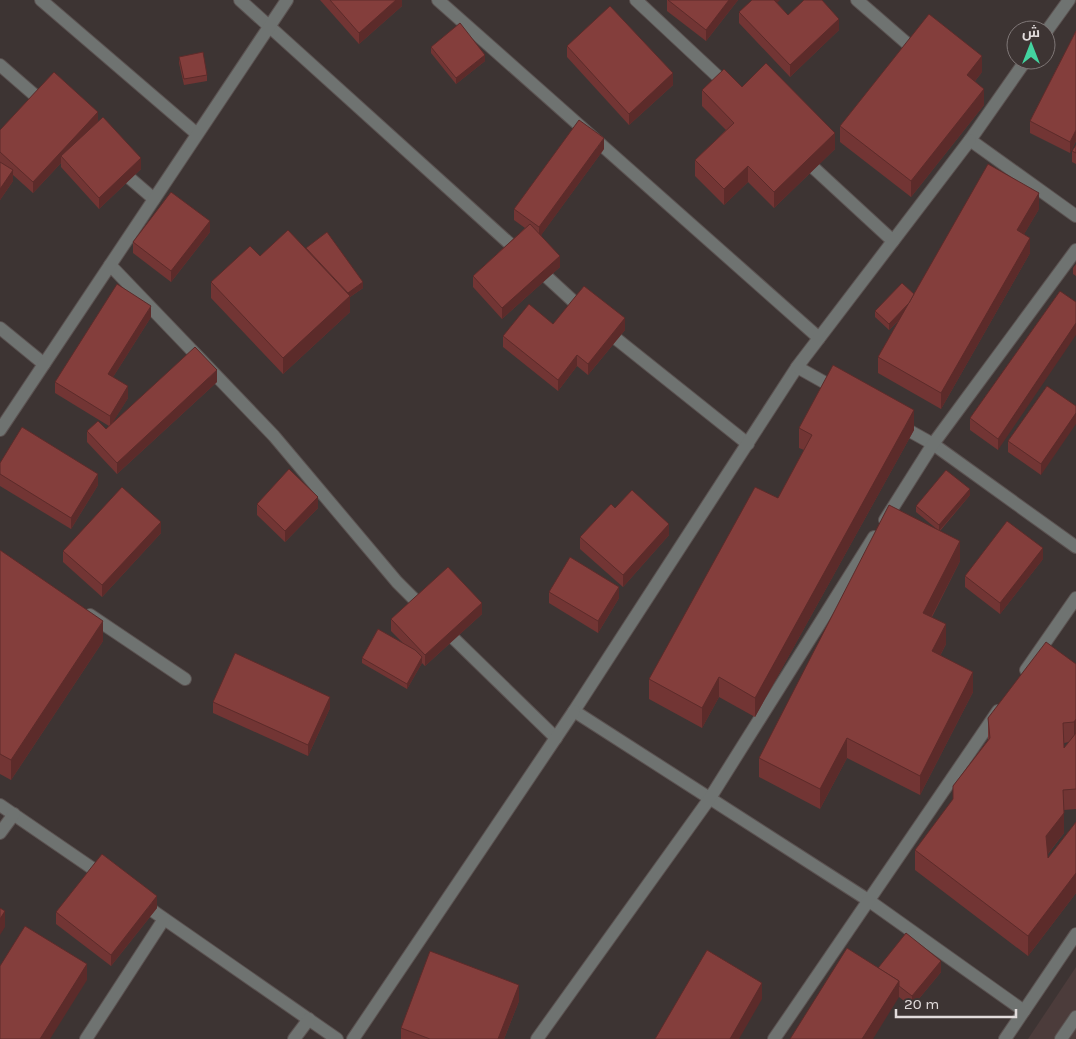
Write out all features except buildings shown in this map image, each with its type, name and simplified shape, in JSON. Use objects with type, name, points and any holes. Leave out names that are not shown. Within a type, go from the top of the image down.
[{"type":"street","points":[[41,0],[197,134]]},
{"type":"street","points":[[240,0],[270,25],[609,334],[748,444]]},
{"type":"street","points":[[0,430],[286,0]]},
{"type":"street","points":[[438,0],[820,338]]},
{"type":"street","points":[[636,0],[736,94]]},
{"type":"street","points":[[858,0],[930,63]]},
{"type":"street","points":[[1055,20],[1069,0]]},
{"type":"street","points":[[0,65],[59,116]]},
{"type":"street","points":[[353,1039],[574,711],[798,367],[970,140],[984,111],[1018,70]]},
{"type":"street","points":[[970,140],[1076,216]]},
{"type":"street","points":[[793,148],[893,242]]},
{"type":"street","points":[[110,161],[154,199]]},
{"type":"street","points":[[537,1039],[710,798],[933,444],[1076,250]]},
{"type":"street","points":[[110,265],[274,436],[397,582],[556,738]]},
{"type":"street","points":[[0,328],[44,364]]},
{"type":"street","points":[[798,367],[848,396]]},
{"type":"street","points":[[891,420],[933,444],[1076,547]]},
{"type":"street","points":[[1020,679],[1076,598]]},
{"type":"street","points":[[81,608],[185,679]]},
{"type":"street","points":[[774,1039],[1003,704]]},
{"type":"street","points":[[574,711],[868,900],[1024,1011]]},
{"type":"street","points":[[0,805],[117,886]]},
{"type":"street","points":[[0,833],[14,814]]},
{"type":"street","points":[[133,897],[338,1039]]},
{"type":"street","points":[[86,1039],[164,919]]},
{"type":"street","points":[[1005,1039],[1076,934]]},
{"type":"street","points":[[1061,1039],[1076,1016]]},
{"type":"street","points":[[294,1039],[308,1019]]},
{"type":"shaded area","points":[[1076,967],[1076,1039],[1028,1039]]}]
